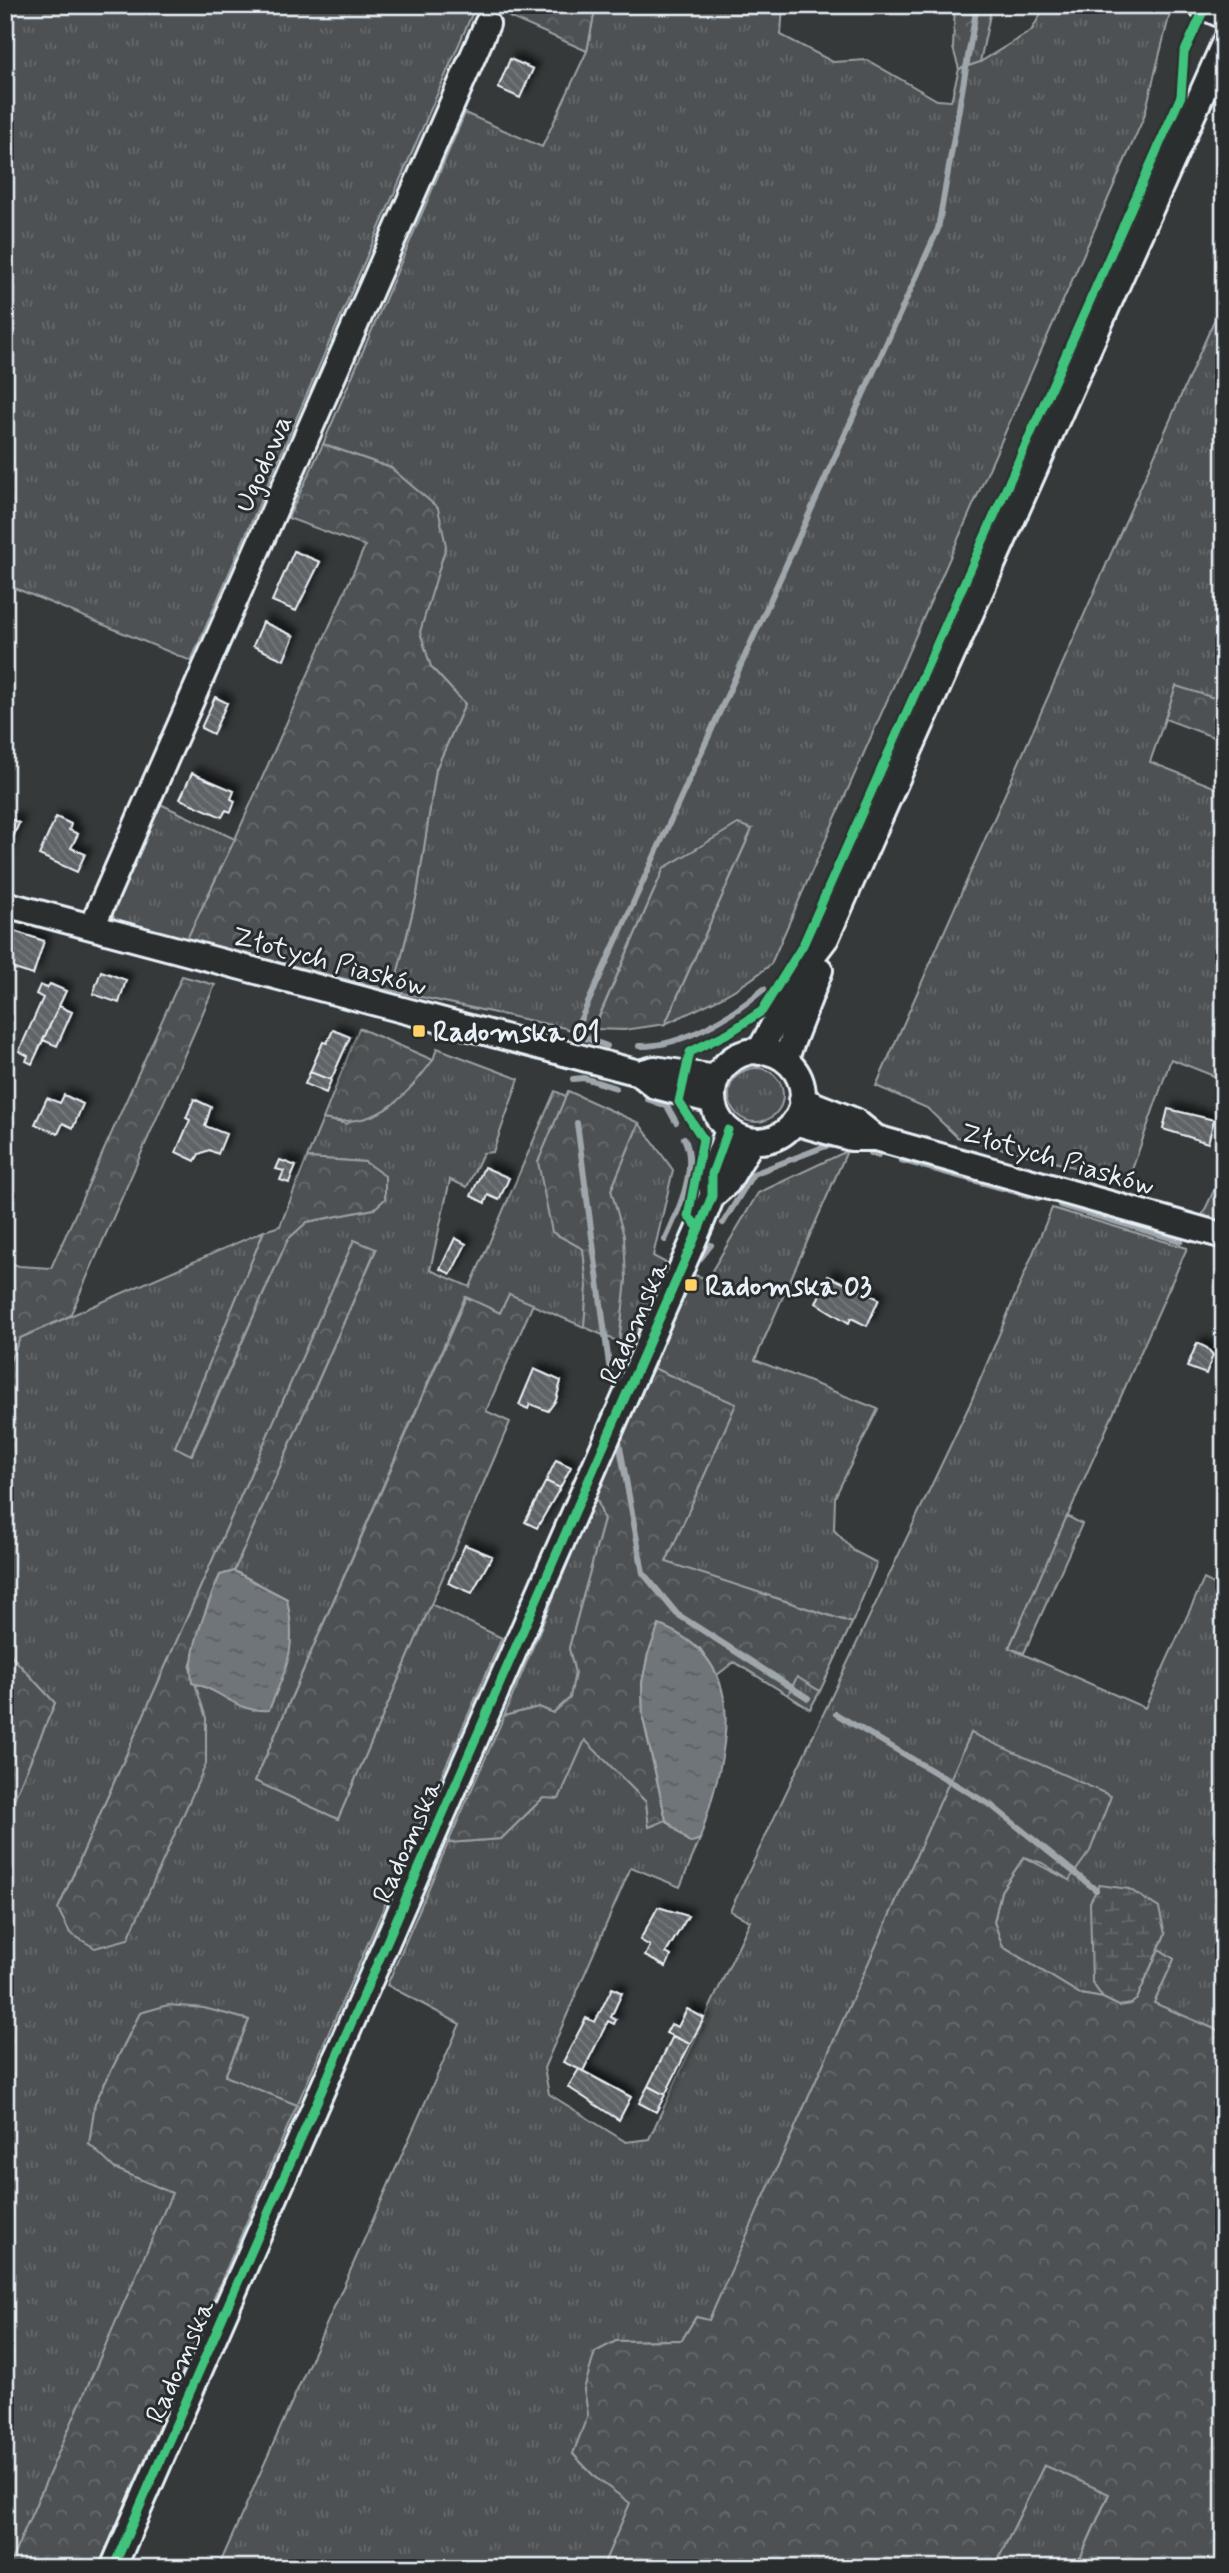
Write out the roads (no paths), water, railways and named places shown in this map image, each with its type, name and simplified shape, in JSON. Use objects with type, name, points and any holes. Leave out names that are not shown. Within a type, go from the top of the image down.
[{"type":"street","points":[[1200,5],[1224,16]]},
{"type":"street","name":"Ugodowa","points":[[92,927],[487,24]]},
{"type":"street","points":[[785,1060],[820,967],[826,938],[1224,44]]},
{"type":"street","name":"Złotych Piasków","points":[[5,904],[639,1073],[655,1086],[715,1089]]},
{"type":"street","points":[[760,1052],[807,963],[826,938]]},
{"type":"street","points":[[760,1052],[785,1060],[799,1078],[798,1111],[776,1138],[752,1141],[728,1130],[722,1123],[715,1089],[732,1060],[741,1054],[760,1052]]},
{"type":"street","name":"Złotych Piasków","points":[[798,1111],[851,1138],[876,1138],[1224,1236]]},
{"type":"street","name":"Radomska","points":[[113,2568],[712,1196],[712,1174],[728,1130]]},
{"type":"street","name":"Radomska","points":[[712,1196],[727,1183],[752,1141]]},
{"type":"water","points":[[234,1571],[287,1599],[291,1644],[269,1710],[238,1705],[192,1683],[195,1643],[205,1614],[220,1575]]},
{"type":"water","points":[[659,1625],[690,1642],[711,1664],[722,1689],[726,1717],[724,1747],[700,1839],[690,1843],[666,1820],[643,1718],[642,1683],[648,1654]]},
{"type":"waterway","points":[[607,1046],[574,1034],[938,229],[977,5]]},
{"type":"waterway","points":[[639,1046],[655,1045],[689,1036],[737,1010],[764,989]]},
{"type":"waterway","points":[[573,1079],[584,1078],[616,1088]]},
{"type":"waterway","points":[[647,1099],[667,1106],[676,1122]]},
{"type":"waterway","points":[[577,1123],[610,1372]]},
{"type":"waterway","points":[[665,1240],[681,1203],[688,1176],[688,1150],[684,1138]]},
{"type":"waterway","points":[[723,1223],[753,1174],[826,1146],[838,1145]]},
{"type":"waterway","points":[[871,1153],[878,1155]]},
{"type":"waterway","points":[[901,1160],[1038,1198]]},
{"type":"waterway","points":[[1060,1205],[1181,1241]]},
{"type":"waterway","points":[[700,1259],[711,1245]]},
{"type":"waterway","points":[[618,1436],[643,1573],[677,1614],[808,1698]]},
{"type":"waterway","points":[[836,1714],[992,1806],[1096,1890]]},
{"type":"place","name":"Radomska 01","points":[[419,1031]]},
{"type":"place","name":"Radomska 03","points":[[691,1285]]}]
